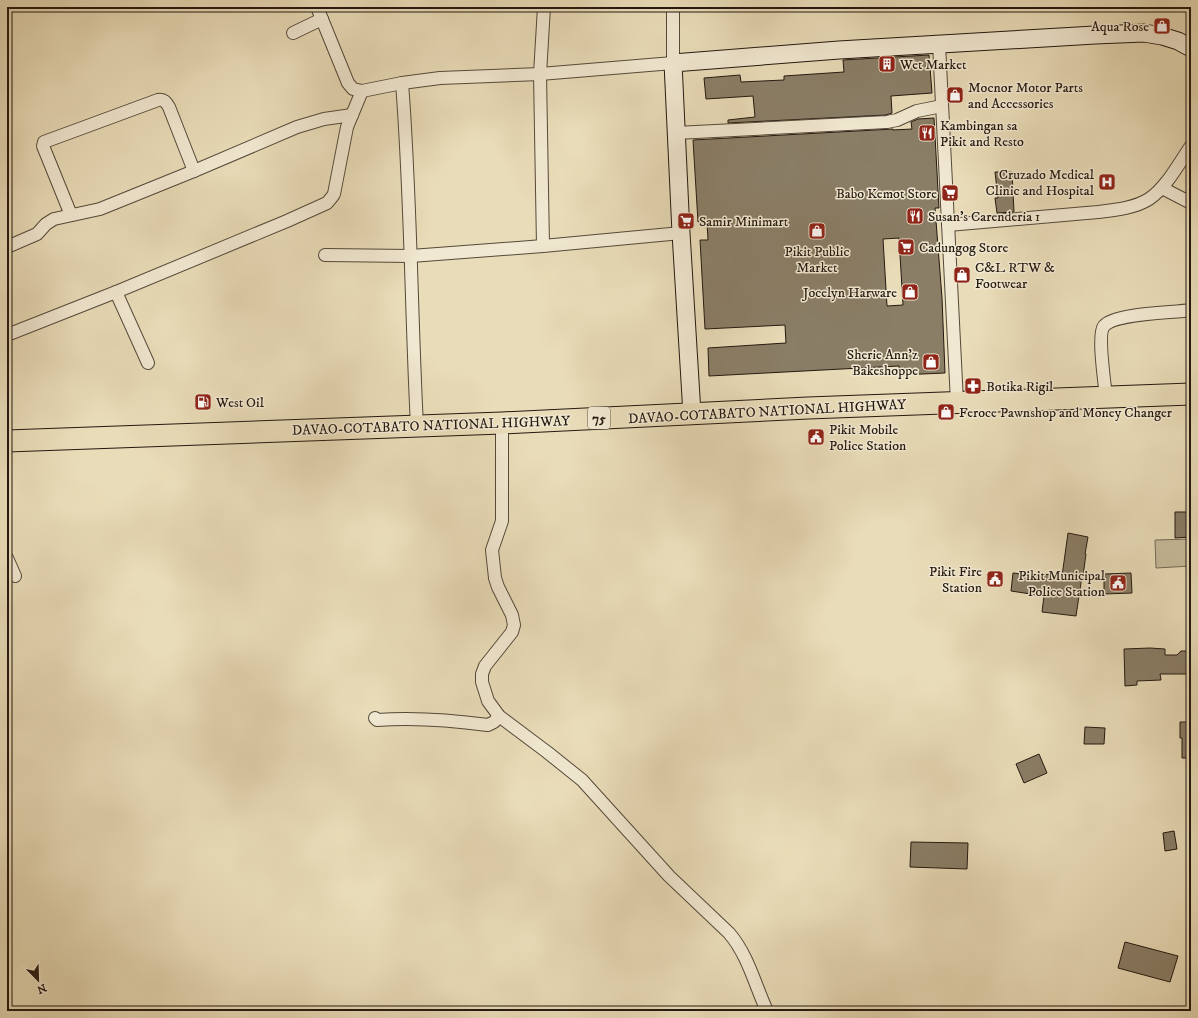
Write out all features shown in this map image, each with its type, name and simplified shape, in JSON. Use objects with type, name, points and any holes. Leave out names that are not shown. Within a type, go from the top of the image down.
[{"type":"highway","name":"DAVAO-COTABATO NATIONAL HIGHWAY","points":[[7,441],[502,423],[957,402],[1191,394]]},
{"type":"street","points":[[317,7],[348,83],[353,88],[362,91],[402,83],[440,78],[540,74],[940,44],[1095,35],[1144,34],[1162,36],[1178,41],[1191,48]]},
{"type":"street","points":[[543,246],[540,74],[544,7]]},
{"type":"street","points":[[673,7],[673,63],[676,133],[692,414]]},
{"type":"street","points":[[293,32],[322,19]]},
{"type":"street","points":[[940,44],[957,402]]},
{"type":"street","points":[[402,83],[408,178],[413,354],[417,426]]},
{"type":"street","points":[[7,335],[116,292],[327,203],[334,194],[344,150],[347,128],[362,91]]},
{"type":"street","points":[[71,215],[43,144],[47,140],[150,103],[162,100],[165,101],[169,107],[194,171]]},
{"type":"street","points":[[676,133],[887,122],[897,120],[917,111],[942,106]]},
{"type":"street","points":[[7,247],[37,234],[54,218],[100,208],[194,171],[297,127],[324,119],[352,115]]},
{"type":"street","points":[[948,225],[1118,210],[1148,200],[1162,188],[1191,146]]},
{"type":"street","points":[[1162,188],[1191,203]]},
{"type":"street","points":[[324,255],[410,256],[543,246],[681,233]]},
{"type":"street","points":[[116,292],[148,363]]},
{"type":"street","points":[[1106,397],[1101,346],[1101,334],[1103,327],[1112,320],[1128,316],[1191,310]]},
{"type":"street","points":[[502,423],[502,521],[492,550],[497,583],[512,615],[514,625],[512,632],[485,666],[482,674],[482,682],[488,701],[499,716],[582,780],[669,876],[738,943],[767,1011]]},
{"type":"street","points":[[7,558],[15,576]]},
{"type":"street","points":[[375,718],[377,720],[400,718],[439,719],[488,725],[494,722],[499,716]]},
{"type":"shaded area","points":[[1191,539],[1191,566],[1156,568],[1155,540]]},
{"type":"building","points":[[929,55],[932,93],[891,96],[892,113],[886,115],[728,123],[728,120],[755,117],[753,96],[706,99],[704,78],[740,75],[741,82],[784,80],[784,76],[844,72],[843,60]]},
{"type":"building","name":"Pikit Public Market","points":[[934,118],[939,208],[935,208],[942,298],[945,373],[900,375],[899,366],[709,376],[708,348],[786,343],[785,325],[705,329],[700,240],[708,240],[707,222],[698,222],[693,140],[912,129],[911,122],[918,119]],"holes":[[[899,238],[903,305],[887,306],[883,239]]]},
{"type":"building","points":[[995,172],[1012,172],[1014,212],[997,213],[995,198],[998,198]]},
{"type":"building","name":"West Oil","points":[[196,397],[209,397],[209,406],[196,407]]},
{"type":"building","points":[[1175,512],[1191,512],[1191,537],[1175,538]]},
{"type":"building","points":[[1068,533],[1088,537],[1076,616],[1042,612],[1044,596],[1011,591],[1013,573],[1042,576],[1042,574],[1062,576]]},
{"type":"building","name":"Pikit Municipal Police Station","points":[[1131,573],[1132,593],[1104,594],[1104,574]]},
{"type":"building","points":[[1124,649],[1165,649],[1165,655],[1177,655],[1181,651],[1191,651],[1191,674],[1160,674],[1161,680],[1137,681],[1137,685],[1125,686]]},
{"type":"building","points":[[1180,722],[1191,722],[1191,758],[1182,758]]},
{"type":"building","points":[[1085,727],[1105,728],[1104,744],[1084,744]]},
{"type":"building","points":[[1039,754],[1047,773],[1024,783],[1016,764]]},
{"type":"building","points":[[1174,831],[1177,849],[1165,851],[1163,833]]},
{"type":"building","points":[[911,842],[968,843],[967,869],[910,867]]},
{"type":"building","points":[[1125,942],[1178,956],[1170,982],[1118,968]]},
{"type":"place","name":"Aqua Rose","points":[[1162,26]]},
{"type":"place","name":"Wet Market","points":[[887,64]]},
{"type":"place","name":"Mocnor Motor Parts and Accessories","points":[[955,95]]},
{"type":"place","name":"Kambingan sa Pikit and Resto","points":[[927,133]]},
{"type":"place","name":"Cruzado Medical Clinic and Hospital","points":[[1107,182]]},
{"type":"place","name":"Babo Kemot Store","points":[[950,193]]},
{"type":"place","name":"Susan's Carenderia 1","points":[[915,216]]},
{"type":"place","name":"Samir Minimart","points":[[686,221]]},
{"type":"place","name":"Pikit Public Market","points":[[817,231]]},
{"type":"place","name":"Cadungog Store","points":[[906,247]]},
{"type":"place","name":"C&L RTW & Footwear","points":[[962,275]]},
{"type":"place","name":"Jocelyn Harware","points":[[910,292]]},
{"type":"place","name":"Sherie Ann'z Bakeshoppe","points":[[931,362]]},
{"type":"place","name":"Botika Rigil","points":[[973,386]]},
{"type":"place","name":"West Oil","points":[[203,402]]},
{"type":"place","name":"Feroce Pawnshop and Money Changer","points":[[946,412]]},
{"type":"place","name":"Pikit Mobile Police Station","points":[[816,437]]},
{"type":"place","name":"Pikit Fire Station","points":[[995,579]]},
{"type":"place","name":"Pikit Municipal Police Station","points":[[1118,583]]}]
